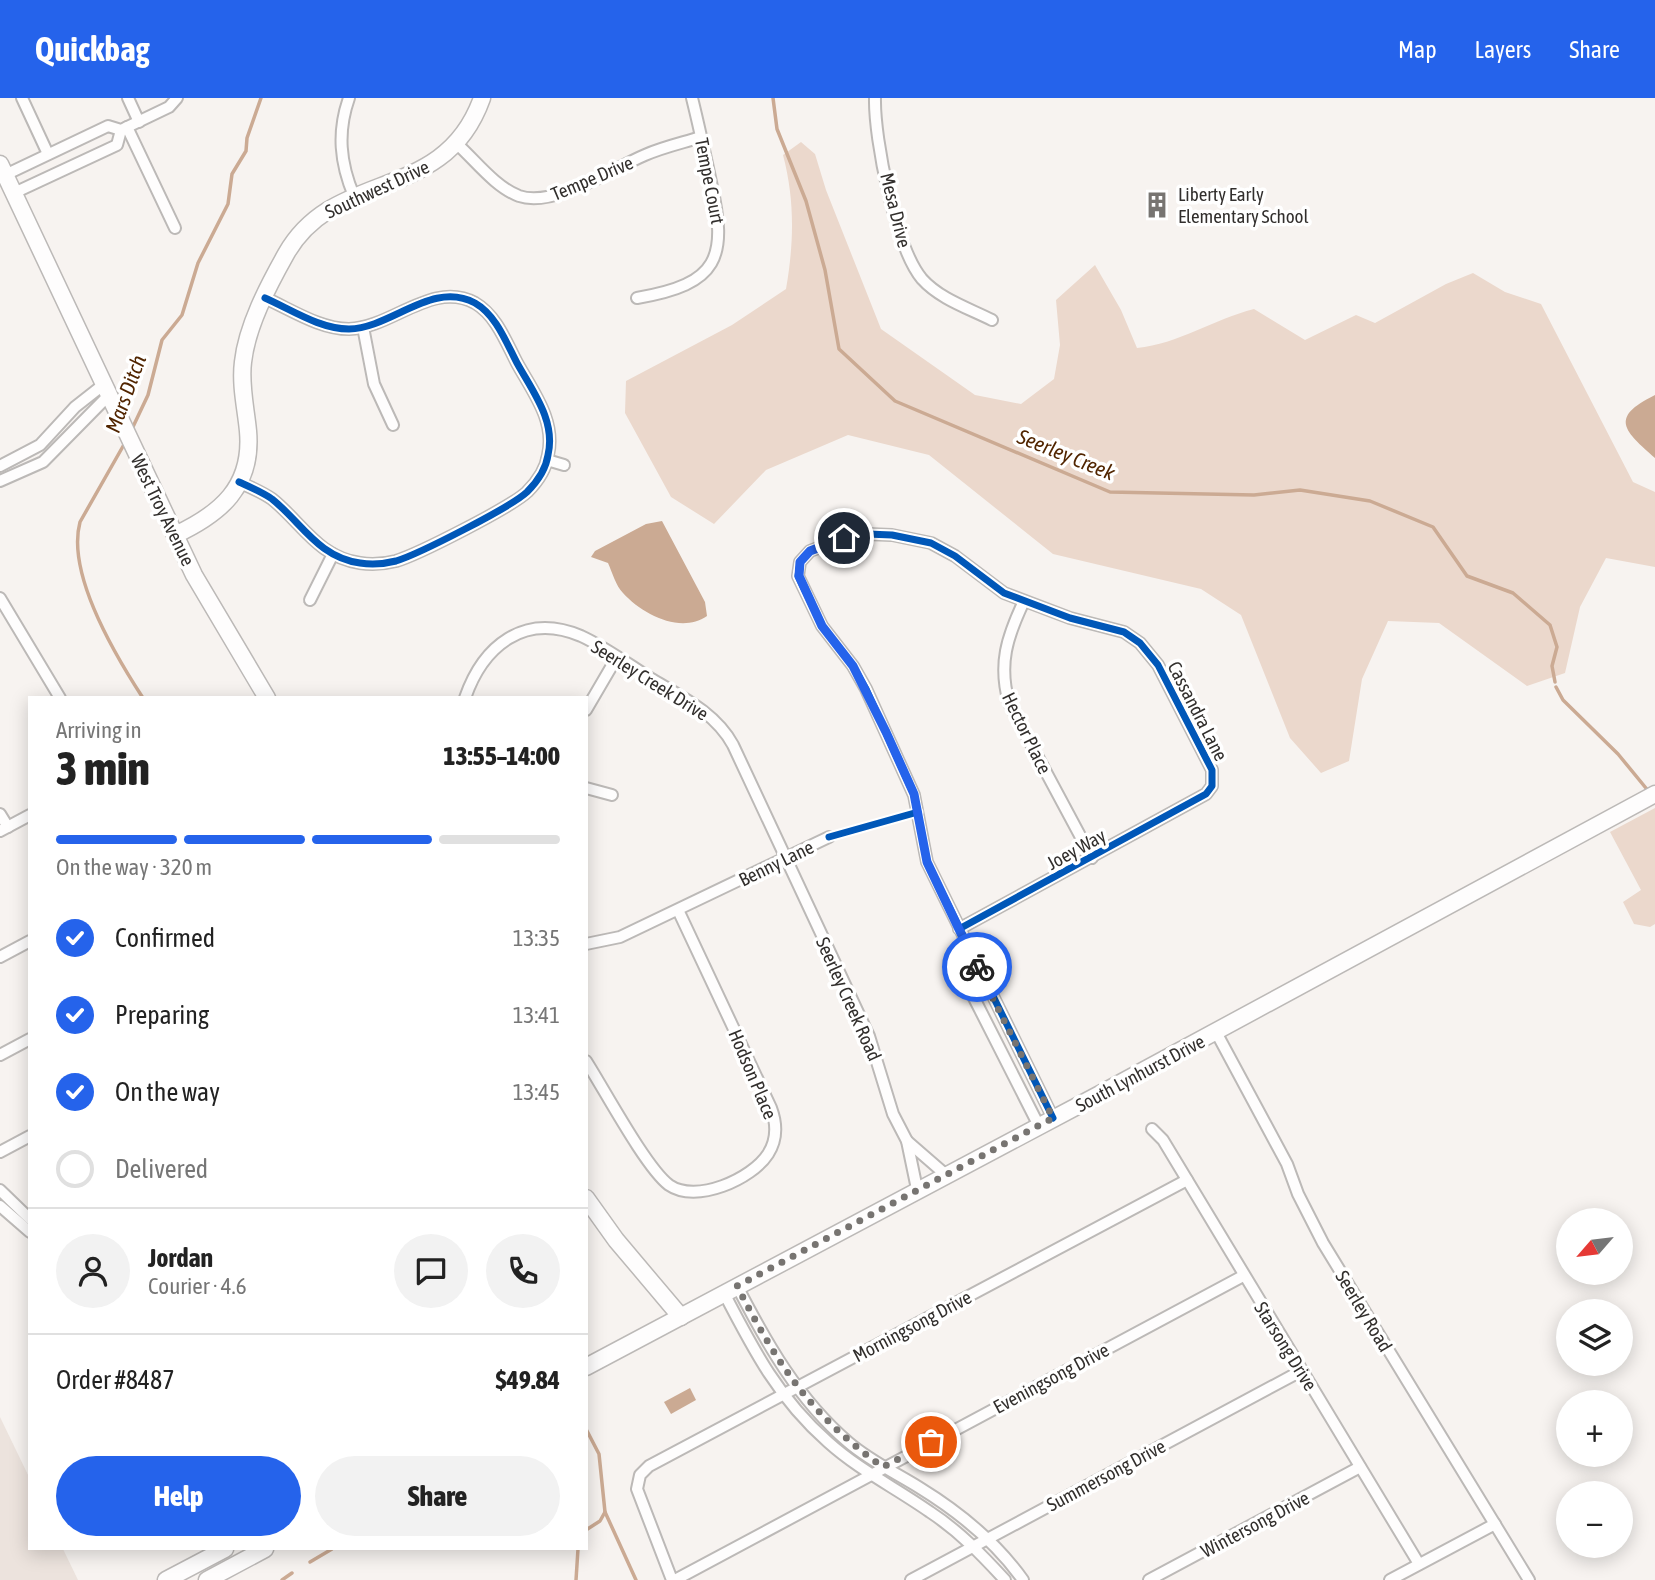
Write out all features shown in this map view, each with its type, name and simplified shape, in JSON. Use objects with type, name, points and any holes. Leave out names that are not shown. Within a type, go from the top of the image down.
[{"type":"street","points":[[22,98],[48,154]]},
{"type":"street","points":[[128,98],[139,122]]},
{"type":"street","points":[[3,169],[48,154],[108,126],[124,129],[169,107],[177,98]]},
{"type":"street","points":[[349,98],[341,127],[341,152],[354,197]]},
{"type":"street","name":"Southwest Drive","points":[[174,536],[215,513],[239,482],[249,440],[243,359],[247,340],[287,253],[302,233],[324,213],[354,197],[423,169],[457,144],[474,120],[482,98]]},
{"type":"street","name":"Tempe Court","points":[[637,298],[662,293],[691,282],[706,269],[716,252],[720,228],[692,98]]},
{"type":"street","name":"Mesa Drive","points":[[875,98],[878,137],[899,233],[910,261],[925,281],[938,292],[992,320]]},
{"type":"street","points":[[14,193],[117,145],[124,129]]},
{"type":"street","points":[[124,129],[175,228]]},
{"type":"street","name":"Tempe Drive","points":[[457,144],[504,188],[521,197],[535,199],[559,194],[651,153],[701,137]]},
{"type":"street","name":"West Troy Avenue","points":[[3,169],[174,536],[213,611],[266,696]]},
{"type":"street","points":[[239,482],[273,500],[309,537],[333,555],[361,563],[391,562],[527,492],[547,460],[550,439],[546,416],[495,323],[482,308],[465,299],[440,297],[363,327],[328,326],[265,298]]},
{"type":"street","points":[[363,327],[374,384],[393,425]]},
{"type":"street","points":[[0,466],[40,445],[75,407],[106,390]]},
{"type":"street","points":[[0,481],[43,462],[106,390]]},
{"type":"street","points":[[547,460],[564,465]]},
{"type":"street","points":[[1024,601],[1004,593],[954,555],[931,544],[891,535],[867,534],[844,538],[810,551],[800,562],[799,576],[822,626],[853,666],[914,794],[927,862],[1046,1122]]},
{"type":"street","points":[[310,600],[333,555]]},
{"type":"street","points":[[0,598],[59,696]]},
{"type":"street","name":"Cassandra Lane","points":[[1024,601],[1124,632],[1140,643],[1158,665],[1202,746],[1212,770],[1212,786],[1206,794]]},
{"type":"street","name":"Hector Place","points":[[1024,601],[1003,653],[1002,679],[1009,703],[1092,858]]},
{"type":"street","name":"Seerley Creek Drive","points":[[466,696],[483,659],[499,644],[523,632],[543,629],[568,632],[617,657],[702,709],[720,726],[733,745],[786,859]]},
{"type":"street","points":[[588,707],[617,657]]},
{"type":"street","points":[[588,789],[612,795]]},
{"type":"street","name":"Joey Way","points":[[959,929],[1206,794]]},
{"type":"street","name":"South Lynhurst Drive","points":[[588,1366],[1216,1032],[1650,797]]},
{"type":"street","points":[[0,814],[4,829],[28,817]]},
{"type":"street","name":"Benny Lane","points":[[588,944],[618,939],[829,837]]},
{"type":"street","name":"Seerley Creek Road","points":[[786,859],[869,1036],[891,1109],[907,1140],[917,1189]]},
{"type":"street","name":"Hodson Place","points":[[588,1064],[656,1171],[673,1187],[693,1193],[715,1190],[755,1168],[769,1154],[775,1135],[774,1114],[678,910]]},
{"type":"street","points":[[0,957],[28,942]]},
{"type":"street","points":[[971,954],[971,992],[1046,1122]]},
{"type":"street","name":"Seerley Road","points":[[1216,1032],[1287,1164],[1298,1194],[1323,1243],[1529,1580]]},
{"type":"street","points":[[0,1055],[28,1040]]},
{"type":"street","name":"Starsong Drive","points":[[1152,1129],[1163,1140],[1242,1276],[1419,1564]]},
{"type":"street","points":[[0,1152],[28,1137]]},
{"type":"street","name":"Seerley Creek Road","points":[[907,1140],[945,1174]]},
{"type":"street","name":"Morningsong Drive","points":[[673,1580],[637,1489],[640,1475],[649,1466],[1187,1180]]},
{"type":"street","points":[[0,1189],[28,1217]]},
{"type":"street","points":[[588,1201],[616,1240],[681,1317]]},
{"type":"street","points":[[0,1206],[28,1230]]},
{"type":"street","name":"Eveningsong Drive","points":[[673,1580],[1242,1276]]},
{"type":"street","points":[[731,1290],[818,1415],[849,1443],[883,1467],[955,1511],[986,1539],[1023,1580]]},
{"type":"street","points":[[731,1290],[781,1395],[828,1443],[869,1475],[932,1513],[974,1546],[1005,1580]]},
{"type":"street","name":"Summersong Drive","points":[[911,1580],[1301,1371]]},
{"type":"street","name":"Wintersong Drive","points":[[1149,1580],[1360,1467]]},
{"type":"street","points":[[1390,1580],[1495,1524]]},
{"type":"street","points":[[166,1580],[223,1550]]},
{"type":"street","points":[[207,1580],[263,1550]]},
{"type":"shaded area","points":[[801,142],[815,154],[826,190],[881,329],[975,395],[1021,404],[1054,379],[1060,345],[1056,300],[1095,265],[1121,310],[1137,348],[1167,342],[1254,309],[1305,340],[1356,315],[1375,323],[1446,284],[1473,273],[1505,292],[1541,304],[1633,482],[1655,492],[1655,567],[1606,558],[1580,607],[1565,673],[1527,686],[1439,623],[1388,621],[1362,679],[1349,761],[1321,773],[1290,738],[1241,615],[1201,589],[1053,554],[929,455],[848,435],[766,470],[714,524],[671,497],[625,413],[626,381],[732,325],[786,289],[792,222],[790,188],[783,155]]},
{"type":"shaded area","points":[[1655,395],[1655,458],[1629,432],[1626,418],[1640,403]]},
{"type":"shaded area","points":[[662,521],[705,602],[707,616],[697,621],[674,622],[652,615],[631,601],[621,590],[608,563],[591,557],[595,551],[646,524]]},
{"type":"shaded area","points":[[1655,808],[1655,924],[1650,927],[1634,924],[1623,902],[1641,890],[1610,832]]},
{"type":"shaded area","points":[[690,1388],[696,1400],[671,1414],[664,1402]]},
{"type":"shaded area","points":[[0,1417],[28,1475],[28,1550],[63,1550],[78,1580],[0,1580]]},
{"type":"waterway","name":"Mars Ditch","points":[[131,431],[148,395],[162,340],[182,315],[198,263],[228,204],[232,174],[246,151],[247,138],[261,98]]},
{"type":"waterway","name":"Seerley Creek","points":[[773,98],[777,129],[806,201],[825,270],[839,349],[895,401],[1110,492],[1254,495],[1300,490],[1370,501],[1433,527],[1467,576],[1513,593],[1550,625],[1557,647],[1552,666],[1555,682]]},
{"type":"waterway","name":"Mars Ditch","points":[[126,441],[80,522],[78,543],[86,589],[107,637],[142,696]]},
{"type":"waterway","name":"Seerley Creek","points":[[1556,687],[1563,700],[1618,754],[1650,793]]},
{"type":"waterway","name":"Mars Ditch","points":[[588,1433],[599,1454],[605,1512],[600,1521],[588,1529]]},
{"type":"waterway","points":[[605,1512],[636,1580]]},
{"type":"waterway","points":[[310,1562],[330,1550]]},
{"type":"waterway","name":"Mars Ditch","points":[[576,1580],[578,1550]]},
{"type":"waterway","points":[[282,1580],[292,1573]]},
{"type":"cycle path","points":[[239,482],[272,499],[312,538],[333,554],[345,560],[378,564],[396,561],[424,549],[485,519],[518,499],[538,480],[545,465],[550,442],[542,407],[500,330],[489,314],[475,303],[459,297],[443,297],[365,327],[349,329],[327,326],[265,298]]},
{"type":"cycle path","points":[[959,929],[1206,794],[1212,786],[1212,770],[1158,665],[1140,643],[1124,632],[1070,618],[1004,593],[955,556],[931,543],[892,535],[867,534],[844,538],[810,551],[800,562],[798,576],[822,626],[853,666],[866,689],[914,795],[927,862],[1053,1118]]},
{"type":"cycle path","points":[[829,837],[918,812]]},
{"type":"way so far","points":[[931,1442],[883,1467],[849,1443],[818,1415],[796,1387],[765,1339],[737,1286],[1053,1118],[977,967]]},
{"type":"place","name":"Liberty Early Elementary School","points":[[1157,205]]},
{"type":"route","points":[[844,538],[810,551],[800,562],[799,576],[822,626],[853,666],[886,732],[914,794],[927,862],[977,967]]}]
